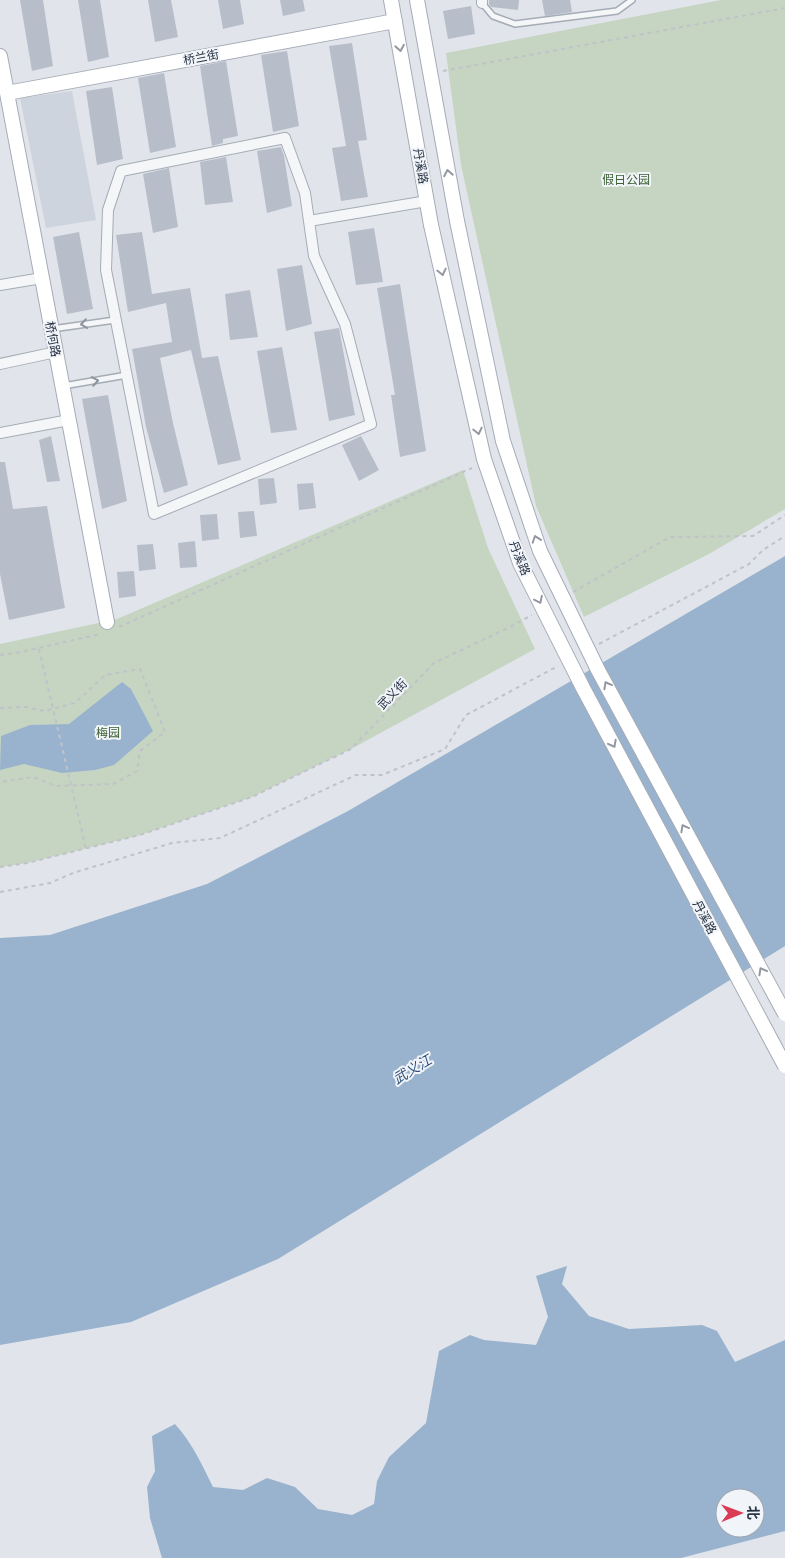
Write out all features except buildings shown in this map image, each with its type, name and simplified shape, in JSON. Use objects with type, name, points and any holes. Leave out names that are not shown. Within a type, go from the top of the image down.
[{"type":"main road","name":"丹溪路","points":[[391,0],[431,225],[484,459],[520,563],[583,688],[785,1066]]},
{"type":"main road","name":"丹溪路","points":[[417,0],[457,220],[503,441],[540,551],[598,670],[785,1014]]},
{"type":"main road","name":"桥兰街","points":[[3,99],[395,20]]},
{"type":"main road","name":"桥何路","points":[[0,56],[3,99],[42,278],[110,627]]},
{"type":"street","points":[[285,138],[306,193],[309,221],[314,256],[345,324],[371,424],[154,514],[106,270],[108,210],[121,171],[285,138]]},
{"type":"street","points":[[309,221],[427,201]]},
{"type":"street","points":[[0,285],[42,278]]},
{"type":"street","points":[[0,364],[56,352]]},
{"type":"street","points":[[0,432],[69,420]]},
{"type":"lane","points":[[482,2],[493,16],[515,24],[617,11],[632,0]]},
{"type":"lane","points":[[52,329],[116,320]]},
{"type":"lane","points":[[62,386],[127,375]]},
{"type":"path","points":[[430,74],[785,8]]},
{"type":"path","points":[[0,655],[38,648],[110,627],[471,469]]},
{"type":"path","points":[[569,594],[670,537],[753,536],[785,515]]},
{"type":"path","points":[[597,646],[749,564],[763,550],[785,536]]},
{"type":"path","name":"武义街","points":[[0,867],[27,863],[140,835],[252,797],[351,749],[434,663],[535,613]]},
{"type":"path","points":[[38,648],[86,849]]},
{"type":"path","points":[[0,892],[50,883],[73,873],[172,843],[220,838],[356,775],[382,775],[445,749],[466,715],[562,664]]},
{"type":"path","points":[[0,708],[25,707],[45,711],[53,709],[75,703],[105,675],[140,670],[165,732],[140,751],[137,771],[113,784],[56,786],[33,777],[0,782]]},
{"type":"shaded area","points":[[72,91],[96,220],[46,228],[20,98]]},
{"type":"green space","name":"假日公园","points":[[721,0],[785,0],[785,509],[709,554],[584,617],[536,506],[461,165],[446,53]]},
{"type":"green space","name":"梅园","points":[[463,470],[488,548],[535,649],[351,749],[252,797],[140,835],[27,863],[0,867],[0,644],[117,619]]},
{"type":"water","name":"武义江","points":[[785,556],[785,946],[278,1259],[131,1322],[0,1345],[0,938],[50,935],[207,884],[348,811]]},
{"type":"water","points":[[122,682],[131,689],[153,731],[114,765],[95,770],[62,773],[24,764],[0,770],[1,736],[30,725],[69,724]]},
{"type":"water","points":[[567,1266],[562,1284],[589,1316],[629,1329],[702,1325],[717,1331],[735,1362],[785,1340],[785,1531],[765,1536],[765,1488],[715,1488],[715,1538],[758,1538],[681,1558],[162,1558],[150,1518],[147,1487],[155,1471],[152,1436],[175,1424],[192,1446],[213,1487],[243,1490],[267,1478],[295,1487],[318,1509],[352,1515],[374,1504],[377,1481],[389,1457],[426,1423],[439,1351],[470,1335],[484,1340],[536,1345],[548,1317],[536,1276]]}]
